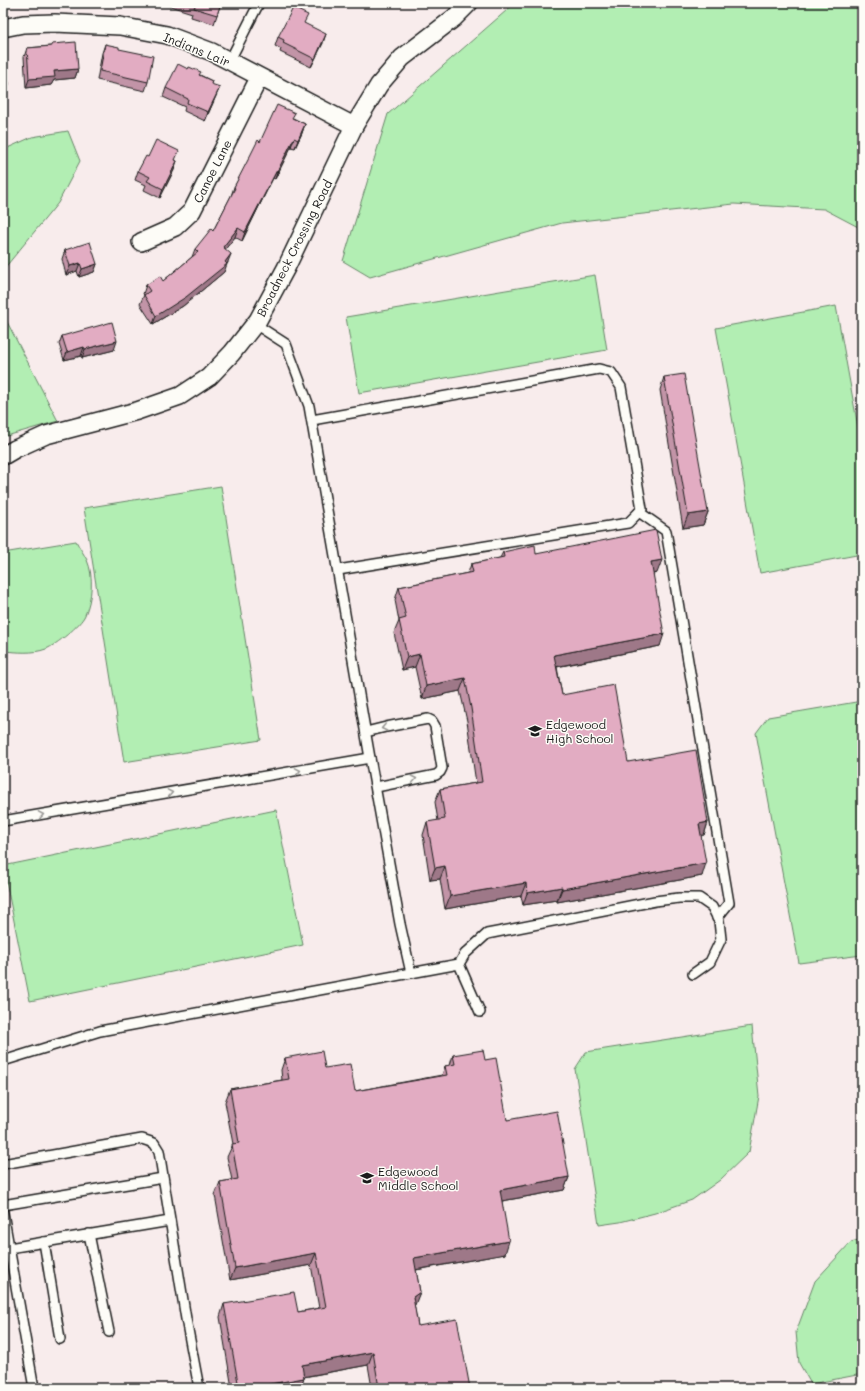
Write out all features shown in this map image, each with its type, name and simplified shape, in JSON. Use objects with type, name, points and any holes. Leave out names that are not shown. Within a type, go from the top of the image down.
[{"type":"street","name":"Broadneck Crossing Road","points":[[3,456],[15,449],[46,436],[137,411],[180,396],[209,377],[232,353],[255,324],[286,268],[354,126],[379,85],[402,58],[454,18],[469,3]]},
{"type":"street","name":"Indians Lair","points":[[3,28],[23,24],[54,23],[120,26],[168,35],[212,52],[259,78],[354,126]]},
{"type":"street","name":"Canoe Lane","points":[[141,242],[175,227],[192,211],[259,78]]},
{"type":"lane","points":[[229,62],[259,3]]},
{"type":"lane","points":[[255,324],[286,344],[309,406],[370,758],[411,973]]},
{"type":"lane","points":[[312,420],[599,369],[611,372],[621,387],[642,509],[628,523],[338,570]]},
{"type":"lane","points":[[639,512],[666,531],[729,903],[717,918]]},
{"type":"lane","points":[[366,732],[428,719],[432,721],[435,726],[442,768],[440,772],[436,775],[376,786]]},
{"type":"lane","points":[[3,821],[370,758]]},
{"type":"lane","points":[[3,1061],[100,1031],[459,964],[465,954],[487,934],[655,901],[679,898],[699,898],[712,907],[719,921],[721,939],[710,962],[693,974]]},
{"type":"lane","points":[[459,964],[480,1012]]},
{"type":"lane","points":[[3,1164],[142,1139],[154,1143],[158,1151],[163,1178],[199,1388]]},
{"type":"lane","points":[[3,1205],[163,1178]]},
{"type":"lane","points":[[3,1213],[34,1388]]},
{"type":"lane","points":[[9,1248],[170,1221]]},
{"type":"lane","points":[[90,1234],[109,1332]]},
{"type":"lane","points":[[44,1242],[60,1339]]},
{"type":"green space","points":[[515,3],[862,3],[862,229],[824,209],[734,204],[562,223],[370,277],[343,261],[388,114]]},
{"type":"green space","points":[[68,131],[80,161],[58,203],[3,270],[3,150],[32,137]]},
{"type":"green space","points":[[595,275],[607,350],[359,393],[346,317]]},
{"type":"green space","points":[[836,306],[862,449],[862,554],[760,573],[716,328]]},
{"type":"green space","points":[[3,314],[58,421],[3,437]]},
{"type":"green space","points":[[221,486],[261,740],[124,762],[84,508]]},
{"type":"green space","points":[[76,541],[87,560],[91,573],[91,595],[83,619],[68,634],[56,643],[41,651],[3,651],[3,553]]},
{"type":"green space","points":[[862,701],[862,955],[799,963],[756,733],[768,717]]},
{"type":"green space","points":[[276,810],[303,945],[30,1001],[3,866]]},
{"type":"green space","points":[[752,1026],[759,1096],[749,1152],[720,1180],[692,1200],[655,1213],[620,1222],[599,1225],[575,1069],[586,1052]]},
{"type":"green space","points":[[862,1239],[862,1374],[811,1384],[799,1363],[796,1332],[815,1281],[851,1242]]},
{"type":"building","points":[[191,3],[221,3],[217,15],[194,8],[196,4]]},
{"type":"building","points":[[293,8],[308,15],[304,23],[326,34],[315,59],[283,43],[284,40],[278,37]]},
{"type":"building","points":[[76,42],[78,69],[54,71],[55,77],[29,79],[27,48]]},
{"type":"building","points":[[105,44],[119,47],[119,49],[153,56],[148,82],[100,71]]},
{"type":"building","points":[[3,56],[9,84],[3,85]]},
{"type":"building","points":[[178,64],[188,69],[189,67],[201,72],[199,75],[212,81],[211,84],[220,87],[208,112],[187,103],[188,99],[166,88]]},
{"type":"building","points":[[277,105],[295,113],[292,118],[305,124],[298,140],[294,138],[245,232],[238,228],[223,247],[231,254],[225,262],[227,264],[186,297],[156,316],[144,295],[150,291],[146,285],[160,276],[163,281],[198,252],[195,249],[211,229],[213,231],[258,140],[260,142]]},
{"type":"building","points":[[156,140],[179,151],[175,160],[177,161],[163,189],[147,181],[150,177],[138,171],[146,156],[148,157]]},
{"type":"building","points":[[90,242],[97,264],[82,269],[80,263],[70,266],[65,250]]},
{"type":"building","points":[[112,322],[117,341],[85,349],[84,347],[67,352],[62,336]]},
{"type":"building","points":[[684,374],[708,512],[688,515],[664,377]]},
{"type":"building","name":"Edgewood High School","points":[[656,530],[662,560],[651,562],[664,634],[554,655],[562,695],[614,685],[628,762],[696,750],[708,822],[699,824],[706,863],[562,889],[562,887],[527,893],[526,883],[450,896],[445,866],[435,868],[427,822],[445,819],[440,789],[482,782],[471,708],[465,678],[426,686],[420,654],[407,657],[399,620],[406,618],[399,587],[473,572],[471,564],[504,557],[503,552],[535,545],[536,554]]},
{"type":"building","name":"Edgewood Middle School","points":[[483,1050],[485,1060],[496,1058],[507,1120],[557,1111],[569,1177],[500,1190],[509,1241],[414,1258],[420,1292],[413,1297],[418,1326],[457,1319],[470,1388],[379,1388],[373,1352],[302,1365],[304,1378],[248,1388],[239,1388],[224,1304],[294,1292],[298,1312],[326,1307],[316,1253],[235,1268],[220,1182],[238,1179],[232,1144],[239,1143],[230,1089],[289,1079],[285,1058],[322,1051],[325,1068],[350,1064],[355,1091],[447,1075],[445,1066],[455,1064],[453,1055]]},
{"type":"place","name":"Edgewood High School","points":[[535,731]]},
{"type":"place","name":"Edgewood Middle School","points":[[367,1178]]}]
